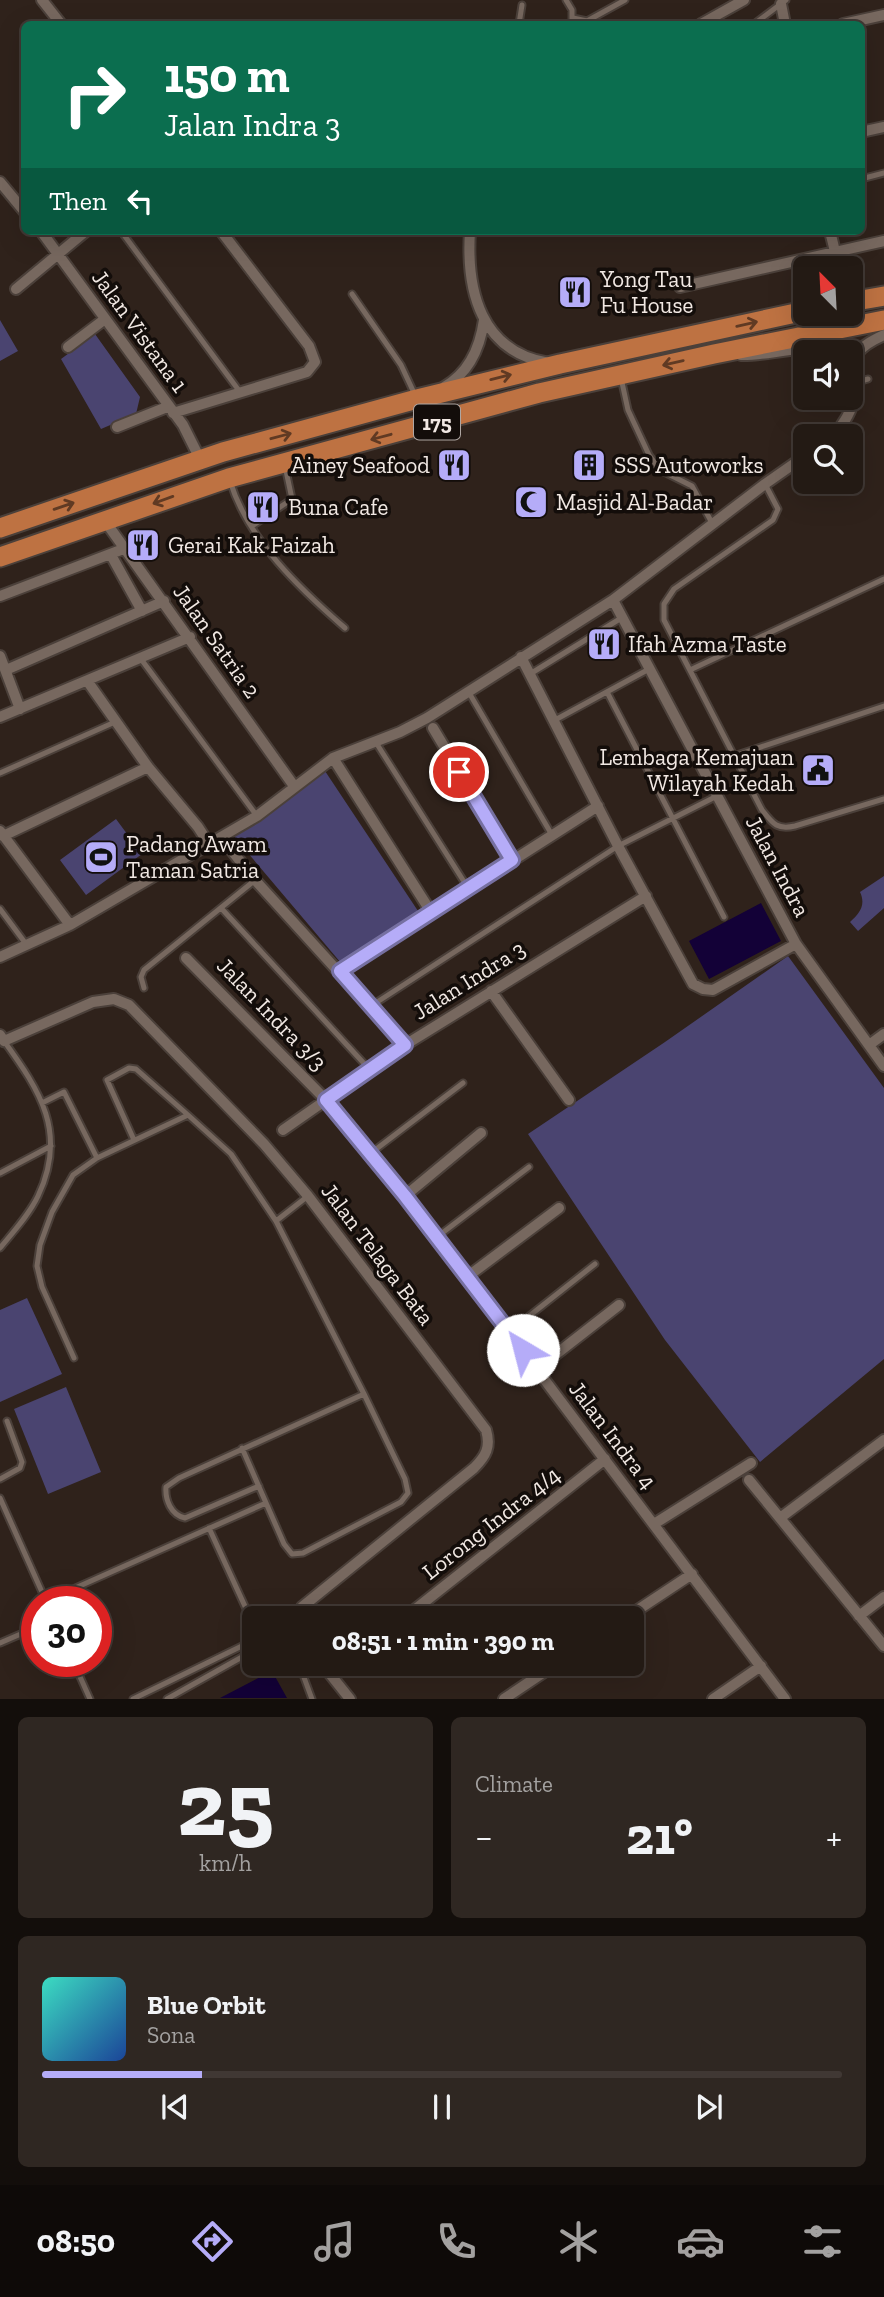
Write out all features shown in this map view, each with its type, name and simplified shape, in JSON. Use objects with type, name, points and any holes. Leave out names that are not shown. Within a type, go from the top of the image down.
[{"type":"highway","points":[[863,300],[884,296]]},
{"type":"highway","name":"175","points":[[0,528],[200,459],[417,399],[559,364],[793,314]]},
{"type":"highway","name":"175","points":[[0,558],[229,478],[539,393],[884,320]]},
{"type":"street","points":[[42,0],[59,21]]},
{"type":"street","points":[[706,21],[744,0]]},
{"type":"street","points":[[783,2],[785,21]]},
{"type":"street","points":[[857,21],[884,15]]},
{"type":"street","points":[[865,131],[884,127]]},
{"type":"street","points":[[0,181],[21,207]]},
{"type":"street","name":"Jalan Vistana 1","points":[[44,235],[183,425],[200,459]]},
{"type":"street","points":[[16,289],[81,235]]},
{"type":"street","points":[[117,427],[307,372],[315,362],[309,346],[224,235]]},
{"type":"street","points":[[470,235],[471,278],[484,320],[498,338],[516,352],[537,361],[559,364]]},
{"type":"street","points":[[831,235],[836,256]]},
{"type":"street","points":[[680,287],[884,241]]},
{"type":"street","points":[[68,347],[105,319]]},
{"type":"street","points":[[417,399],[449,384],[467,367],[479,344],[484,320]]},
{"type":"street","points":[[863,346],[884,335]]},
{"type":"street","points":[[714,354],[758,356],[793,351]]},
{"type":"street","points":[[846,410],[847,415]]},
{"type":"street","points":[[842,424],[849,410]]},
{"type":"street","points":[[0,957],[70,925],[257,816],[333,758],[428,718],[613,600],[793,464]]},
{"type":"street","name":"Jalan Satria 2","points":[[105,521],[294,786]]},
{"type":"street","points":[[0,596],[126,548]]},
{"type":"street","points":[[111,555],[142,611]]},
{"type":"street","name":"Jalan Indra","points":[[613,600],[796,944],[884,1066]]},
{"type":"street","points":[[6,670],[164,601]]},
{"type":"street","points":[[0,718],[190,637]]},
{"type":"street","points":[[0,656],[20,709]]},
{"type":"street","points":[[521,657],[618,846],[693,984],[713,990],[796,944]]},
{"type":"street","points":[[88,681],[148,767],[209,844]]},
{"type":"street","points":[[433,728],[512,860]]},
{"type":"street","points":[[333,758],[431,912]]},
{"type":"street","points":[[70,925],[2,833],[148,767]]},
{"type":"street","points":[[340,971],[598,806]]},
{"type":"street","points":[[221,837],[255,880],[405,1045]]},
{"type":"street","name":"Jalan Indra 3","points":[[283,1130],[405,1045],[646,896]]},
{"type":"street","name":"Jalan Indra 3/3","points":[[186,958],[326,1100]]},
{"type":"street","points":[[491,991],[569,1100]]},
{"type":"street","name":"Jalan Telaga Bata","points":[[2,1038],[93,1002],[114,999],[129,1005],[264,1144],[308,1196],[486,1430],[489,1440],[484,1458],[474,1468],[303,1606]]},
{"type":"street","points":[[869,1045],[884,1034]]},
{"type":"street","name":"Jalan Indra 4","points":[[326,1100],[438,1237],[785,1699]]},
{"type":"street","points":[[405,1196],[481,1133]]},
{"type":"street","points":[[467,1276],[559,1208]]},
{"type":"street","points":[[537,1368],[619,1305]]},
{"type":"street","points":[[780,1518],[884,1440]]},
{"type":"street","name":"Lorong Indra 4/4","points":[[420,1606],[606,1460]]},
{"type":"street","points":[[654,1524],[751,1462]]},
{"type":"street","points":[[749,1480],[884,1646]]},
{"type":"street","points":[[644,1606],[692,1574]]},
{"type":"street","points":[[859,1616],[884,1597]]},
{"type":"street","points":[[713,1699],[761,1666]]},
{"type":"street","points":[[332,1676],[350,1699]]},
{"type":"street","points":[[504,1699],[538,1676]]},
{"type":"lane","points":[[566,0],[572,10],[573,21],[587,21],[625,0]]},
{"type":"lane","points":[[758,21],[783,2]]},
{"type":"lane","points":[[519,21],[522,5]]},
{"type":"lane","points":[[865,177],[884,173]]},
{"type":"lane","points":[[124,235],[240,392]]},
{"type":"lane","points":[[352,294],[401,365],[417,399]]},
{"type":"lane","points":[[620,375],[628,410],[649,455],[660,470],[692,486],[712,524]]},
{"type":"lane","points":[[863,381],[868,379]]},
{"type":"lane","points":[[251,526],[292,499],[284,463]]},
{"type":"lane","points":[[229,478],[235,498],[251,526],[304,591],[345,628]]},
{"type":"lane","points":[[765,484],[778,509],[773,520],[674,589],[664,604],[664,620],[762,810],[773,824],[782,829],[884,799]]},
{"type":"lane","points":[[690,670],[884,579]]},
{"type":"lane","points":[[530,674],[623,617]]},
{"type":"lane","points":[[141,659],[257,816]]},
{"type":"lane","points":[[554,720],[651,668]]},
{"type":"lane","points":[[468,691],[552,835]]},
{"type":"lane","points":[[607,692],[724,917]]},
{"type":"lane","points":[[734,755],[884,706]]},
{"type":"lane","points":[[0,773],[116,721]]},
{"type":"lane","points":[[375,741],[468,888]]},
{"type":"lane","points":[[371,1006],[618,846],[717,796]]},
{"type":"lane","points":[[144,988],[141,977],[144,970],[255,880]]},
{"type":"lane","points":[[221,908],[370,1070]]},
{"type":"lane","points":[[0,909],[26,944]]},
{"type":"lane","points":[[175,945],[186,958]]},
{"type":"lane","points":[[0,1248],[38,1197],[47,1175],[51,1146],[49,1118],[30,1077],[2,1038]]},
{"type":"lane","points":[[134,1140],[107,1080],[129,1068],[136,1069],[231,1154],[276,1221],[364,1394],[408,1493],[401,1502],[303,1553],[292,1554],[284,1544],[242,1448]]},
{"type":"lane","points":[[371,1153],[463,1083]]},
{"type":"lane","points":[[42,1103],[64,1092],[97,1158]]},
{"type":"lane","points":[[74,1357],[42,1287],[37,1266],[40,1245],[52,1212],[73,1175],[97,1158],[188,1115]]},
{"type":"lane","points":[[0,1173],[51,1146]]},
{"type":"lane","points":[[438,1237],[529,1167]]},
{"type":"lane","points":[[276,1221],[308,1196]]},
{"type":"lane","points":[[509,1332],[595,1264]]},
{"type":"lane","points":[[259,1486],[185,1518],[173,1511],[166,1495],[166,1487],[179,1478],[364,1394]]},
{"type":"lane","points":[[0,1479],[20,1468],[22,1462],[7,1421]]},
{"type":"lane","points":[[0,1498],[39,1586]]},
{"type":"lane","points":[[79,1586],[266,1503]]},
{"type":"lane","points":[[209,1528],[245,1606]]},
{"type":"lane","points":[[0,1643],[21,1634]]},
{"type":"lane","points":[[133,1699],[242,1646]]},
{"type":"lane","points":[[167,1699],[242,1658]]},
{"type":"lane","points":[[303,1676],[312,1699]]},
{"type":"lane","points":[[80,1677],[90,1699]]},
{"type":"shaded area","points":[[0,320],[18,351],[0,361]]},
{"type":"shaded area","points":[[95,334],[140,397],[136,414],[101,429],[61,359]]},
{"type":"shaded area","points":[[325,771],[418,911],[341,963],[231,833]]},
{"type":"shaded area","name":"Padang Awam Taman Satria","points":[[116,819],[142,854],[86,895],[60,860]]},
{"type":"shaded area","points":[[884,876],[884,908],[858,931],[850,922],[861,908],[860,892]]},
{"type":"shaded area","points":[[761,903],[781,941],[709,979],[689,941]]},
{"type":"shaded area","points":[[788,956],[884,1088],[884,1359],[760,1462],[665,1340],[528,1134]]},
{"type":"shaded area","points":[[27,1298],[62,1374],[0,1402],[0,1310]]},
{"type":"shaded area","points":[[66,1387],[101,1472],[48,1494],[14,1409]]},
{"type":"shaded area","points":[[262,1676],[275,1676],[287,1698],[220,1698]]},
{"type":"place","name":"Yong Tau Fu House","points":[[575,292]]},
{"type":"place","name":"Ainey Seafood","points":[[454,465]]},
{"type":"place","name":"SSS Autoworks","points":[[589,465]]},
{"type":"place","name":"Masjid Al-Badar","points":[[531,502]]},
{"type":"place","name":"Buna Cafe","points":[[263,507]]},
{"type":"place","name":"Gerai Kak Faizah","points":[[143,545]]},
{"type":"place","name":"Ifah Azma Taste","points":[[604,644]]},
{"type":"place","name":"Lembaga Kemajuan Wilayah Kedah","points":[[818,770]]},
{"type":"place","name":"Padang Awam Taman Satria","points":[[101,857]]},
{"type":"route","points":[[459,772],[512,860],[340,971],[405,1045],[326,1100],[438,1237],[523,1350]]}]
